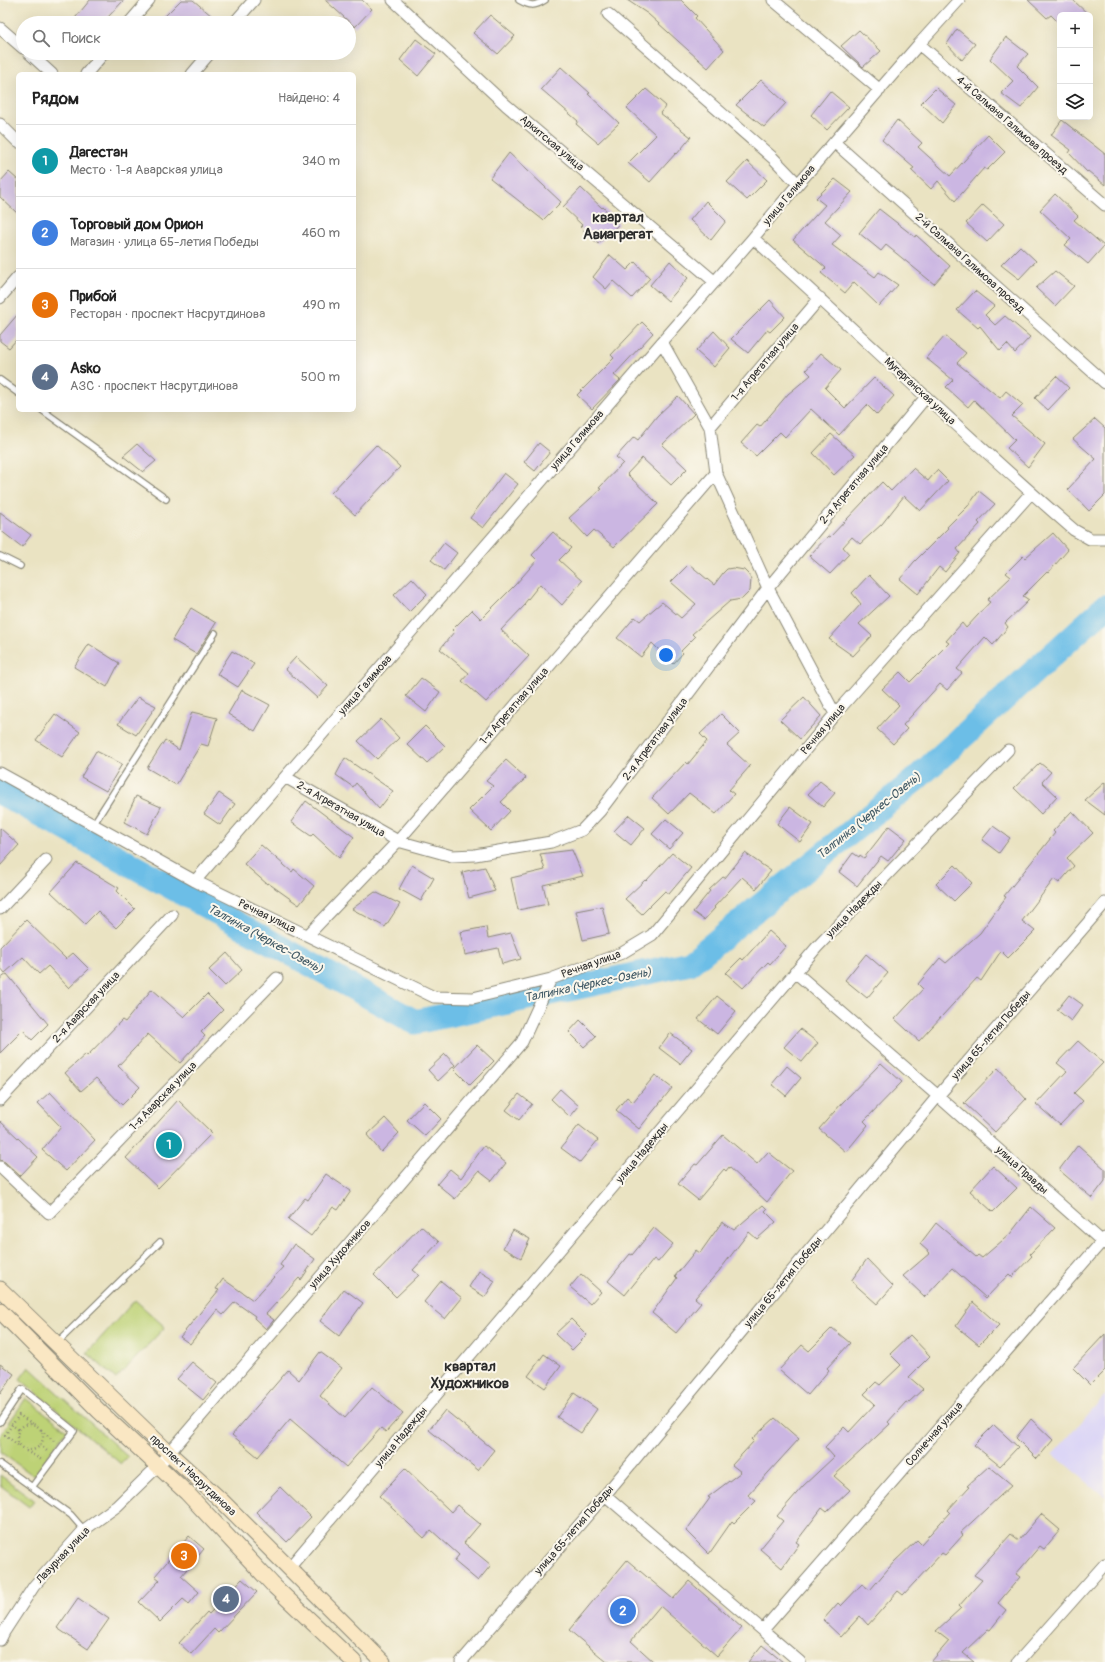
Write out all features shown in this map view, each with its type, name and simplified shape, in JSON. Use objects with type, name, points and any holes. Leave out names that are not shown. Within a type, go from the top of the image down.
[{"type":"main road","name":"проспект Насрутдинова","points":[[0,1290],[169,1454],[222,1501],[383,1662]]},
{"type":"main road","name":"проспект Насрутдинова","points":[[0,1311],[99,1412],[187,1493],[275,1587],[354,1662]]},
{"type":"street","points":[[135,16],[149,0]]},
{"type":"street","points":[[240,16],[254,0]]},
{"type":"street","name":"Аркитская улица","points":[[393,0],[506,105],[714,282]]},
{"type":"street","points":[[773,0],[880,90]]},
{"type":"street","name":"улица Галимова","points":[[195,881],[753,238],[834,142],[959,0]]},
{"type":"street","points":[[608,14],[773,158],[798,184]]},
{"type":"street","points":[[0,28],[16,42]]},
{"type":"street","name":"4-й Салмана Галимова проезд","points":[[919,44],[1105,205]]},
{"type":"street","points":[[37,60],[50,72]]},
{"type":"street","points":[[88,72],[98,60]]},
{"type":"street","points":[[194,72],[204,60]]},
{"type":"street","points":[[0,124],[16,140]]},
{"type":"street","name":"2-й Салмана Галимова проезд","points":[[834,142],[1105,383]]},
{"type":"street","name":"Мугерганская улица","points":[[753,238],[1031,493],[1074,530],[1090,539],[1105,539]]},
{"type":"street","points":[[0,298],[16,279]]},
{"type":"street","name":"1-я Агрегатная улица","points":[[710,427],[820,298]]},
{"type":"street","points":[[662,342],[710,427],[716,473],[768,588],[835,714]]},
{"type":"street","name":"2-я Агрегатная улица","points":[[286,776],[398,842],[452,856],[475,855],[551,842],[582,830],[600,811],[768,588],[926,397]]},
{"type":"street","name":"1-я Агрегатная улица","points":[[308,935],[398,842],[716,473]]},
{"type":"street","name":"Речная улица","points":[[0,773],[93,826],[195,881],[434,997],[473,998],[551,979],[622,953],[652,935],[835,714],[1031,493]]},
{"type":"street","name":"улица Надежды","points":[[289,1568],[795,972],[817,947],[1008,750]]},
{"type":"street","points":[[0,908],[46,860]]},
{"type":"street","name":"улица 65-летия Победы","points":[[461,1662],[605,1495],[938,1096],[1105,903]]},
{"type":"street","name":"2-я Аварская улица","points":[[0,1100],[172,915]]},
{"type":"street","name":"улица Правды","points":[[795,972],[1104,1241]]},
{"type":"street","name":"1-я Аварская улица","points":[[0,1167],[49,1213],[277,978]]},
{"type":"street","name":"улица Художников","points":[[158,1466],[522,1042],[551,979]]},
{"type":"street","name":"Солнечная улица","points":[[763,1630],[1104,1241]]},
{"type":"street","name":"Лазурная улица","points":[[0,1640],[34,1586],[84,1530],[117,1506],[158,1466]]},
{"type":"street","points":[[605,1495],[800,1662]]},
{"type":"street","points":[[1018,1662],[1105,1564]]},
{"type":"lane","points":[[519,0],[528,5],[539,4],[545,0]]},
{"type":"lane","points":[[0,380],[16,392]]},
{"type":"lane","points":[[45,412],[166,499]]},
{"type":"lane","points":[[0,556],[20,566]]},
{"type":"lane","points":[[93,826],[215,633]]},
{"type":"lane","points":[[57,1344],[160,1242]]},
{"type":"lane","points":[[0,1422],[22,1389],[74,1431],[32,1487]]},
{"type":"lane","points":[[0,1464],[71,1515],[84,1530]]},
{"type":"path","points":[[19,1415],[35,1426],[56,1441],[41,1461],[5,1435],[19,1415]]},
{"type":"path","points":[[20,1446],[17,1436],[19,1430],[25,1425],[35,1426]]},
{"type":"path","points":[[24,1449],[35,1450],[39,1446],[42,1437],[39,1428]]},
{"type":"shaded area","points":[[1105,1395],[1105,1497],[1053,1454]]},
{"type":"green space","points":[[135,1300],[165,1327],[116,1379],[87,1353]]},
{"type":"green space","points":[[29,1367],[128,1457],[121,1464],[20,1379]]},
{"type":"green space","points":[[26,1398],[67,1430],[34,1476],[0,1452],[0,1436]]},
{"type":"green space","points":[[0,1475],[34,1500],[29,1507],[0,1485]]},
{"type":"building","points":[[90,0],[124,0],[109,16],[77,16]]},
{"type":"building","points":[[181,0],[193,0],[212,16],[165,16]]},
{"type":"building","points":[[325,0],[362,0],[372,9],[356,26],[356,16],[343,16]]},
{"type":"building","points":[[627,0],[681,0],[697,16],[695,18],[724,50],[708,68],[648,14]]},
{"type":"building","points":[[1028,0],[1073,0],[1086,12],[1057,12],[1057,21],[1051,15],[1047,18]]},
{"type":"building","points":[[490,15],[515,36],[498,54],[473,33]]},
{"type":"building","points":[[957,29],[975,44],[962,60],[947,44]]},
{"type":"building","points":[[859,30],[881,51],[863,67],[841,46]]},
{"type":"building","points":[[1006,37],[1028,54],[1017,66],[1038,87],[1021,108],[1001,93],[1013,81],[990,59]]},
{"type":"building","points":[[416,39],[436,54],[418,76],[400,60]]},
{"type":"building","points":[[561,67],[590,93],[588,94],[619,123],[598,143],[576,124],[578,121],[541,89]]},
{"type":"building","points":[[761,80],[786,103],[764,127],[736,105]]},
{"type":"building","points":[[936,88],[956,105],[942,123],[921,103]]},
{"type":"building","points":[[646,89],[666,106],[660,113],[691,137],[650,182],[628,163],[656,135],[627,108]]},
{"type":"building","points":[[830,91],[849,107],[827,130],[811,115]]},
{"type":"building","points":[[897,120],[922,143],[918,147],[950,176],[988,135],[1005,152],[987,170],[984,168],[955,201],[938,181],[931,189],[911,170],[914,168],[882,140]]},
{"type":"building","points":[[1062,120],[1105,154],[1105,185],[1088,171],[1087,172],[1069,153],[1071,150],[1051,135]]},
{"type":"building","points":[[509,153],[561,202],[543,220],[490,178]]},
{"type":"building","points":[[747,161],[767,180],[747,200],[727,182]]},
{"type":"building","points":[[9,172],[16,178],[16,212],[0,197],[0,182]]},
{"type":"building","points":[[835,179],[852,192],[825,221],[841,235],[832,245],[875,277],[879,272],[898,285],[879,306],[854,282],[845,293],[821,273],[826,268],[793,240],[825,205],[816,198]]},
{"type":"building","points":[[581,188],[602,208],[603,207],[619,224],[598,244],[580,227],[582,225],[563,207]]},
{"type":"building","points":[[1055,194],[1078,216],[1074,220],[1104,246],[1088,264],[1065,245],[1071,239],[1040,210]]},
{"type":"building","points":[[706,201],[726,221],[711,240],[690,220]]},
{"type":"building","points":[[983,205],[1004,224],[987,242],[966,223]]},
{"type":"building","points":[[879,209],[915,237],[916,235],[950,266],[934,284],[886,245],[881,251],[859,233]]},
{"type":"building","points":[[1020,246],[1036,261],[1019,279],[1001,265]]},
{"type":"building","points":[[610,255],[627,270],[635,262],[650,278],[632,298],[613,281],[606,289],[593,277]]},
{"type":"building","points":[[670,261],[688,278],[668,301],[650,285]]},
{"type":"building","points":[[1055,271],[1074,286],[1055,306],[1036,288]]},
{"type":"building","points":[[975,291],[994,306],[985,315],[995,325],[1005,316],[1030,337],[1015,353],[1007,344],[1000,351],[980,326],[978,328],[957,310]]},
{"type":"building","points":[[770,300],[785,317],[770,332],[767,330],[748,353],[731,339]]},
{"type":"building","points":[[16,316],[16,340],[9,348],[0,341],[0,335]]},
{"type":"building","points":[[642,322],[653,333],[614,375],[620,380],[592,409],[577,395],[614,358],[611,355]]},
{"type":"building","points":[[714,331],[730,348],[714,367],[696,351]]},
{"type":"building","points":[[945,336],[966,353],[957,363],[1000,398],[1006,391],[1023,405],[1012,416],[1045,444],[1028,467],[1007,448],[1015,440],[974,400],[968,407],[946,387],[953,380],[926,358]]},
{"type":"building","points":[[821,353],[841,370],[825,388],[845,408],[874,378],[894,396],[877,415],[867,405],[839,435],[811,409],[785,437],[780,432],[756,456],[741,443],[757,425],[760,427],[788,394],[811,375],[806,370]]},
{"type":"building","points":[[1056,376],[1069,388],[1048,410],[1035,398]]},
{"type":"building","points":[[678,396],[694,414],[662,445],[687,469],[671,485],[642,458],[627,474],[658,504],[614,547],[594,530],[587,537],[569,518],[601,489],[599,488],[623,463],[616,457],[634,437],[638,440],[657,416]]},
{"type":"building","points":[[1095,419],[1105,428],[1105,495],[1089,511],[1068,489],[1096,459],[1073,439]]},
{"type":"building","points":[[831,434],[855,455],[834,475],[813,453]]},
{"type":"building","points":[[539,443],[550,452],[535,471],[524,462]]},
{"type":"building","points":[[137,444],[156,461],[143,472],[123,456]]},
{"type":"building","points":[[376,445],[400,467],[355,515],[331,493]]},
{"type":"building","points":[[913,468],[928,481],[937,470],[948,481],[920,511],[904,496],[882,524],[860,544],[852,537],[843,547],[849,554],[830,574],[809,556],[828,536],[830,537],[882,482],[891,491]]},
{"type":"building","points":[[504,473],[518,484],[483,528],[470,518]]},
{"type":"building","points":[[979,491],[995,504],[978,522],[980,524],[957,549],[960,553],[945,572],[939,567],[918,594],[900,579],[914,562],[968,506]]},
{"type":"building","points":[[0,512],[31,535],[22,547],[0,530]]},
{"type":"building","points":[[553,532],[571,548],[559,560],[582,581],[562,605],[540,584],[524,604],[525,605],[501,630],[529,656],[486,702],[462,681],[469,673],[440,649],[454,632],[452,630],[472,610],[481,619],[515,585],[537,560],[532,555]]},
{"type":"building","points":[[1053,533],[1068,550],[1048,573],[1047,572],[1023,596],[1029,600],[1005,623],[1008,627],[993,645],[985,637],[957,669],[962,673],[947,690],[940,684],[903,725],[907,729],[893,744],[877,729],[899,705],[882,689],[900,672],[910,682],[949,643],[946,641],[962,623],[966,628],[990,602],[987,600],[1011,577],[1006,573],[1023,556],[1025,558]]},
{"type":"building","points":[[444,543],[457,553],[444,570],[431,560]]},
{"type":"building","points":[[689,564],[714,585],[727,569],[733,568],[744,570],[751,579],[750,591],[742,599],[730,601],[692,634],[695,637],[681,651],[683,653],[673,664],[652,643],[641,657],[617,638],[635,617],[640,621],[662,602],[681,618],[696,604],[671,582]]},
{"type":"building","points":[[869,575],[889,596],[859,624],[872,636],[853,656],[829,639],[861,604],[852,593]]},
{"type":"building","points":[[412,578],[427,594],[409,612],[394,595]]},
{"type":"building","points":[[191,608],[216,623],[196,654],[172,640]]},
{"type":"building","points":[[89,644],[119,663],[107,687],[74,667]]},
{"type":"building","points":[[232,651],[254,664],[238,687],[217,674]]},
{"type":"building","points":[[296,657],[328,686],[317,698],[285,669]]},
{"type":"building","points":[[421,678],[440,692],[426,712],[406,696]]},
{"type":"building","points":[[242,690],[270,705],[255,731],[228,714]]},
{"type":"building","points":[[138,697],[156,706],[136,735],[118,724]]},
{"type":"building","points":[[804,697],[821,716],[800,739],[780,720]]},
{"type":"building","points":[[192,712],[217,718],[208,746],[201,744],[176,785],[147,768],[165,740],[179,750]]},
{"type":"building","points":[[55,714],[80,732],[62,757],[36,740]]},
{"type":"building","points":[[721,714],[740,733],[727,745],[750,766],[729,790],[734,794],[716,814],[689,793],[669,814],[652,798],[686,762],[688,764],[707,741],[700,734]]},
{"type":"building","points":[[381,719],[399,738],[377,759],[358,741]]},
{"type":"building","points":[[425,726],[445,746],[427,763],[407,744]]},
{"type":"building","points":[[96,751],[122,764],[106,791],[81,777]]},
{"type":"building","points":[[345,758],[393,791],[379,809],[356,783],[353,787],[336,775]]},
{"type":"building","points":[[506,760],[526,778],[501,802],[510,811],[491,831],[469,810],[493,786],[486,781]]},
{"type":"building","points":[[1040,763],[1051,772],[1042,782],[1057,796],[1041,814],[1014,788]]},
{"type":"building","points":[[820,781],[835,793],[823,807],[808,794]]},
{"type":"building","points":[[1105,782],[1105,815],[1085,800]]},
{"type":"building","points":[[219,793],[235,804],[220,825],[204,814]]},
{"type":"building","points":[[136,796],[161,807],[147,834],[124,822]]},
{"type":"building","points":[[306,801],[354,837],[339,858],[313,834],[311,836],[291,822]]},
{"type":"building","points":[[790,807],[813,824],[800,842],[777,824]]},
{"type":"building","points":[[1072,811],[1093,833],[1067,858],[1074,866],[1059,883],[1054,879],[1022,921],[1035,931],[1008,958],[1001,951],[981,981],[977,978],[919,1041],[895,1019],[923,989],[918,984],[940,958],[946,963],[980,933],[1006,897],[1004,896],[1055,833],[1053,831]]},
{"type":"building","points":[[629,815],[645,828],[631,845],[614,831]]},
{"type":"building","points":[[666,819],[683,833],[669,849],[652,834]]},
{"type":"building","points":[[889,826],[906,839],[888,861],[881,856],[857,886],[839,872],[853,853],[864,858]]},
{"type":"building","points":[[993,826],[1010,838],[999,853],[982,840]]},
{"type":"building","points":[[0,828],[19,845],[0,866]]},
{"type":"building","points":[[261,845],[292,872],[294,869],[314,886],[299,905],[268,883],[267,884],[244,864]]},
{"type":"building","points":[[572,850],[583,876],[543,885],[548,904],[518,910],[511,878],[545,870],[540,854]]},
{"type":"building","points":[[672,853],[691,868],[669,894],[665,891],[642,914],[625,899],[645,880],[646,881]]},
{"type":"building","points":[[745,853],[771,871],[756,889],[742,877],[704,920],[693,912],[710,891],[709,890],[723,877],[725,878]]},
{"type":"building","points":[[77,863],[119,888],[117,891],[135,909],[116,928],[98,911],[85,924],[51,892]]},
{"type":"building","points":[[412,865],[434,878],[421,901],[399,889]]},
{"type":"building","points":[[955,865],[972,883],[954,901],[936,884]]},
{"type":"building","points":[[485,867],[495,891],[469,898],[462,872]]},
{"type":"building","points":[[375,892],[400,904],[385,927],[352,909]]},
{"type":"building","points":[[602,906],[609,934],[583,940],[576,911]]},
{"type":"building","points":[[26,920],[66,959],[73,953],[89,969],[69,988],[48,966],[39,974],[23,957],[5,973],[0,967],[0,947]]},
{"type":"building","points":[[486,927],[488,938],[511,933],[521,959],[502,964],[498,948],[465,955],[460,932]]},
{"type":"building","points":[[769,931],[786,946],[770,964],[768,962],[743,988],[726,973],[741,958],[743,960]]},
{"type":"building","points":[[227,953],[242,970],[225,986],[209,970]]},
{"type":"building","points":[[866,954],[888,973],[867,998],[845,980]]},
{"type":"building","points":[[7,974],[48,1024],[32,1040],[23,1030],[0,1053],[0,979]]},
{"type":"building","points":[[152,989],[184,1017],[207,994],[223,1010],[201,1032],[205,1036],[180,1063],[148,1034],[118,1066],[140,1087],[122,1105],[96,1078],[81,1091],[65,1073],[86,1054],[87,1056],[122,1020],[125,1022]]},
{"type":"building","points":[[1069,995],[1083,1005],[1071,1021],[1057,1010]]},
{"type":"building","points":[[717,996],[736,1011],[717,1034],[698,1019]]},
{"type":"building","points":[[580,1020],[596,1036],[584,1047],[569,1032]]},
{"type":"building","points":[[800,1029],[818,1043],[802,1062],[784,1047]]},
{"type":"building","points":[[670,1033],[692,1049],[680,1064],[659,1048]]},
{"type":"building","points":[[1078,1041],[1103,1063],[1074,1093],[1083,1101],[1060,1125],[1036,1104],[1067,1071],[1057,1063]]},
{"type":"building","points":[[477,1045],[494,1061],[470,1085],[454,1069]]},
{"type":"building","points":[[445,1054],[455,1065],[438,1081],[428,1070]]},
{"type":"building","points":[[881,1063],[902,1082],[864,1121],[868,1125],[846,1152],[819,1129]]},
{"type":"building","points":[[787,1066],[801,1078],[786,1096],[772,1084]]},
{"type":"building","points":[[998,1068],[1026,1099],[995,1132],[964,1103]]},
{"type":"building","points":[[655,1075],[672,1088],[639,1129],[616,1110],[627,1097],[633,1102]]},
{"type":"building","points":[[560,1089],[579,1106],[570,1117],[551,1099]]},
{"type":"building","points":[[50,1092],[95,1140],[66,1171],[42,1150],[61,1127],[38,1103]]},
{"type":"building","points":[[519,1094],[532,1104],[519,1120],[506,1110]]},
{"type":"building","points":[[178,1100],[212,1133],[158,1188],[126,1158]]},
{"type":"building","points":[[424,1102],[441,1119],[425,1136],[407,1120]]},
{"type":"building","points":[[385,1118],[399,1133],[381,1152],[367,1135]]},
{"type":"building","points":[[0,1121],[38,1157],[20,1176],[5,1162],[0,1160]]},
{"type":"building","points":[[579,1125],[598,1140],[580,1162],[561,1148]]},
{"type":"building","points":[[723,1135],[757,1164],[768,1152],[792,1171],[767,1202],[729,1167],[726,1171],[724,1169],[698,1200],[678,1184]]},
{"type":"building","points":[[1078,1145],[1105,1169],[1105,1181],[1092,1198],[1059,1170]]},
{"type":"building","points":[[484,1146],[506,1163],[492,1181],[479,1171],[455,1199],[437,1184],[450,1169],[461,1178]]},
{"type":"building","points":[[993,1166],[1017,1188],[993,1212],[970,1191]]},
{"type":"building","points":[[326,1174],[351,1191],[338,1210],[333,1207],[311,1236],[288,1219],[305,1198],[308,1200]]},
{"type":"building","points":[[763,1205],[767,1209],[765,1211],[776,1222],[757,1239],[749,1232],[719,1271],[695,1298],[701,1303],[676,1333],[652,1313],[677,1278],[675,1276],[696,1250],[700,1253],[722,1222],[734,1230]]},
{"type":"building","points":[[1031,1207],[1055,1228],[1030,1254],[1032,1256],[1012,1277],[1009,1274],[986,1298],[952,1268],[925,1297],[903,1276],[930,1253],[920,1244],[936,1223],[976,1257],[978,1255],[982,1258],[1010,1234]]},
{"type":"building","points":[[421,1226],[439,1242],[413,1270],[419,1275],[396,1297],[374,1275]]},
{"type":"building","points":[[654,1228],[673,1244],[658,1262],[654,1259],[625,1295],[608,1281]]},
{"type":"building","points":[[513,1230],[530,1239],[521,1258],[503,1248]]},
{"type":"building","points":[[294,1244],[315,1259],[301,1280],[299,1278],[266,1314],[274,1320],[266,1329],[254,1318],[255,1316],[235,1302],[223,1315],[217,1310],[190,1344],[180,1337],[219,1290],[216,1289],[223,1279],[253,1300],[283,1267],[280,1265]]},
{"type":"building","points":[[867,1259],[893,1286],[877,1304],[851,1281]]},
{"type":"building","points":[[479,1271],[495,1281],[485,1297],[469,1287]]},
{"type":"building","points":[[581,1274],[601,1292],[590,1304],[570,1287]]},
{"type":"building","points":[[441,1281],[462,1298],[445,1319],[424,1302]]},
{"type":"building","points":[[344,1289],[363,1303],[339,1336],[320,1321]]},
{"type":"building","points":[[973,1302],[999,1325],[979,1345],[956,1326]]},
{"type":"building","points":[[571,1319],[587,1335],[572,1350],[555,1334]]},
{"type":"building","points":[[832,1328],[850,1343],[827,1368],[829,1370],[808,1395],[779,1370],[802,1345],[809,1351]]},
{"type":"building","points":[[1105,1334],[1105,1370],[1090,1385],[1073,1368]]},
{"type":"building","points":[[910,1335],[930,1356],[909,1377],[923,1389],[908,1403],[906,1402],[888,1422],[890,1424],[834,1476],[850,1490],[827,1512],[822,1508],[796,1542],[799,1544],[782,1568],[760,1549],[783,1521],[777,1516],[803,1486],[834,1457],[825,1447],[844,1427],[849,1432],[875,1404],[864,1394],[876,1382],[880,1385],[901,1365],[890,1354]]},
{"type":"building","points":[[320,1352],[342,1368],[320,1396],[345,1418],[372,1387],[403,1413],[386,1432],[381,1428],[346,1467],[290,1419],[258,1457],[232,1435],[288,1370],[299,1380]]},
{"type":"building","points":[[544,1354],[561,1366],[545,1388],[528,1376]]},
{"type":"building","points":[[192,1362],[217,1383],[203,1400],[177,1379]]},
{"type":"building","points":[[0,1364],[14,1374],[0,1394]]},
{"type":"building","points":[[574,1393],[597,1409],[581,1433],[557,1417]]},
{"type":"building","points":[[445,1410],[494,1450],[478,1470],[429,1430]]},
{"type":"building","points":[[775,1418],[799,1439],[748,1495],[756,1501],[734,1523],[732,1521],[709,1554],[686,1531],[710,1498],[708,1497],[741,1472],[732,1465],[754,1441],[752,1439]]},
{"type":"building","points":[[1031,1419],[1053,1440],[1037,1459],[1016,1438]]},
{"type":"building","points":[[994,1425],[1018,1447],[1000,1466],[974,1445]]},
{"type":"building","points":[[989,1466],[1012,1485],[960,1533],[963,1535],[945,1555],[942,1553],[903,1595],[898,1591],[868,1625],[860,1616],[841,1637],[823,1620],[838,1603],[841,1606],[862,1584],[870,1590],[894,1562],[917,1540],[921,1544],[950,1512],[948,1510],[969,1487],[967,1486]]},
{"type":"building","points":[[405,1468],[451,1512],[457,1505],[480,1524],[464,1543],[491,1565],[478,1581],[454,1561],[459,1555],[431,1530],[424,1538],[379,1496]]},
{"type":"building","points":[[280,1487],[311,1517],[287,1542],[256,1512]]},
{"type":"building","points":[[1041,1514],[1060,1530],[1044,1549],[1040,1546],[1016,1574],[1020,1577],[998,1603],[1006,1610],[990,1630],[988,1629],[963,1653],[974,1662],[931,1662],[949,1641],[936,1631],[961,1608],[959,1606],[982,1580],[974,1575],[1011,1534],[1019,1540]]},
{"type":"building","points":[[189,1536],[204,1549],[181,1576],[199,1592],[189,1604],[183,1599],[160,1622],[139,1602],[160,1580],[155,1576]]},
{"type":"building","points":[[627,1560],[673,1599],[689,1581],[742,1628],[717,1656],[660,1606],[631,1641],[654,1662],[607,1662],[569,1630]]},
{"type":"building","points":[[242,1579],[257,1592],[218,1633],[214,1629],[191,1654],[179,1643],[207,1612],[209,1614]]},
{"type":"building","points":[[78,1598],[109,1619],[88,1649],[57,1628]]},
{"type":"building","points":[[762,1645],[783,1662],[748,1662]]},
{"type":"waterway","name":"Талгинка (Черкес-Озень)","points":[[0,792],[415,1022],[690,963],[916,779],[1105,607]]},
{"type":"place","name":"Дагестан","points":[[169,1145]]},
{"type":"place","name":"Прибой","points":[[184,1556]]},
{"type":"place","name":"Asko","points":[[226,1599]]},
{"type":"place","name":"Торговый дом Орион","points":[[623,1611]]},
{"type":"district","name":"квартал Авиагрегат","points":[[618,226]]},
{"type":"district","name":"квартал Художников","points":[[470,1374]]}]
